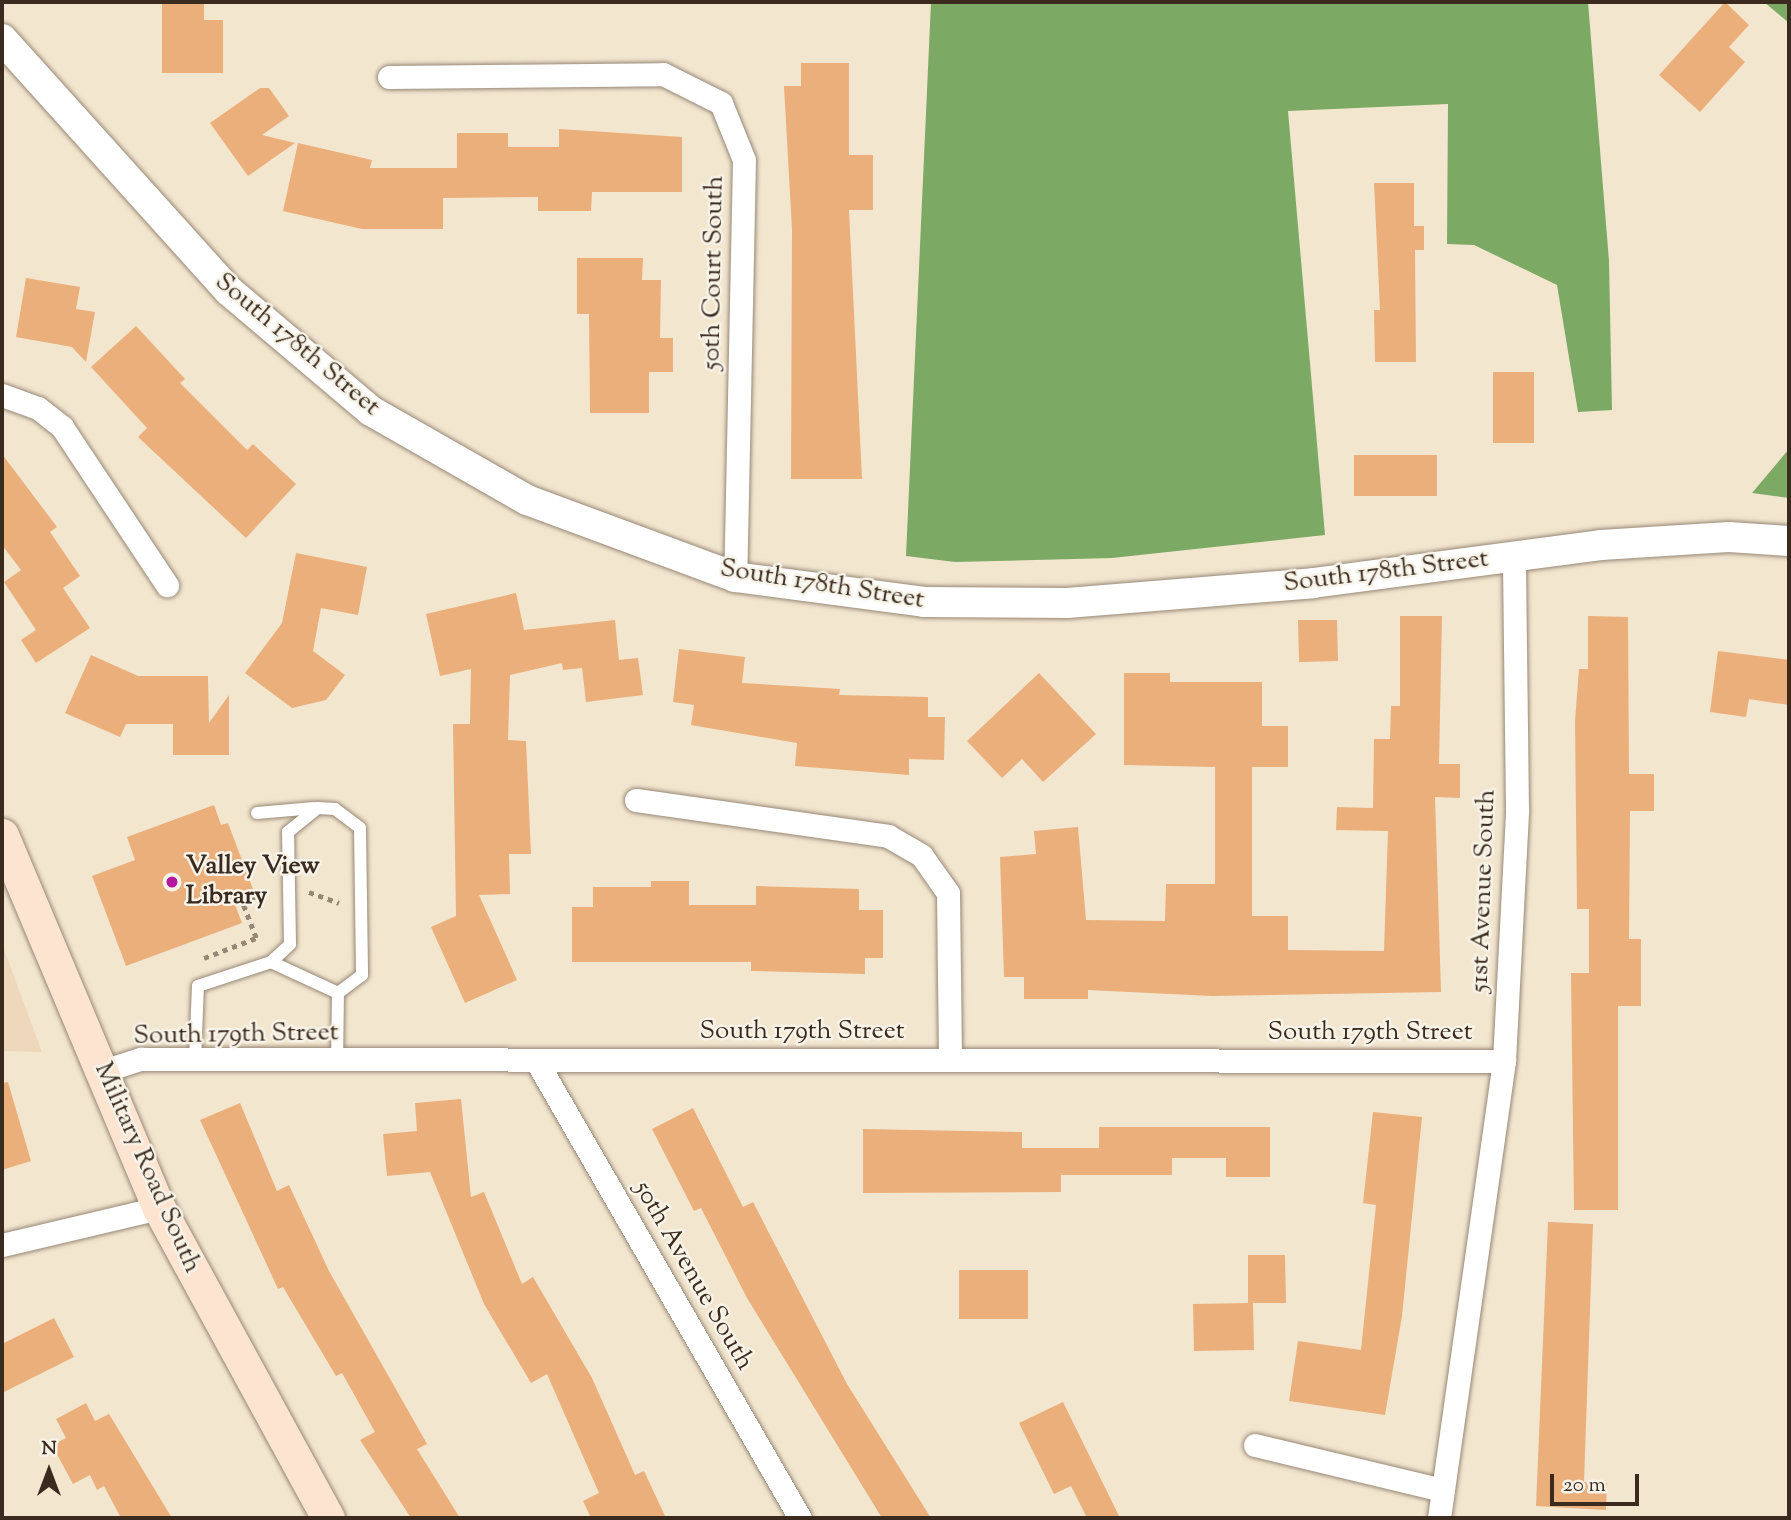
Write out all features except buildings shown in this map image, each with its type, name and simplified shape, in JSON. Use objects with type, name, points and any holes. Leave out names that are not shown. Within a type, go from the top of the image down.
[{"type":"main road","name":"Military Road South","points":[[3,834],[159,1208],[328,1518]]},
{"type":"street","name":"South 178th Street","points":[[2,39],[229,291],[371,411],[527,500],[736,578],[924,602],[1067,603],[1313,583],[1514,555],[1729,537],[1789,541]]},
{"type":"street","name":"50th Court South","points":[[389,77],[663,74],[721,103],[744,160],[736,578]]},
{"type":"street","points":[[2,395],[38,408],[62,427],[167,585]]},
{"type":"street","name":"51st Avenue South","points":[[1439,1518],[1483,1247],[1504,1061],[1517,809],[1514,555]]},
{"type":"street","points":[[636,800],[888,836],[922,856],[948,893],[950,1059]]},
{"type":"street","name":"South 179th Street","points":[[103,1071],[141,1059],[537,1062],[950,1059],[1504,1061]]},
{"type":"street","name":"50th Avenue South","points":[[537,1062],[800,1518]]},
{"type":"street","points":[[2,1245],[159,1208]]},
{"type":"street","points":[[1255,1445],[1443,1490]]},
{"type":"lane","points":[[195,1060],[198,986],[271,962],[290,944],[288,832],[318,808]]},
{"type":"lane","points":[[257,813],[334,809],[360,828],[362,975],[338,993]]},
{"type":"lane","points":[[271,962],[338,993]]},
{"type":"lane","points":[[337,1061],[338,993]]},
{"type":"path","points":[[242,902],[268,891]]},
{"type":"path","points":[[204,958],[256,938],[239,895]]},
{"type":"path","points":[[317,895],[328,896]]},
{"type":"shaded area","points":[[2,944],[42,1052],[2,1051]]},
{"type":"green space","points":[[931,2],[1588,2],[1609,261],[1612,410],[1578,412],[1557,285],[1474,245],[1447,244],[1448,104],[1288,111],[1325,535],[1112,558],[955,562],[906,556]]},
{"type":"green space","points":[[1764,2],[1789,2],[1789,23]]},
{"type":"green space","points":[[1789,449],[1789,498],[1752,493]]},
{"type":"place","name":"Valley View Library","points":[[172,882]]}]
